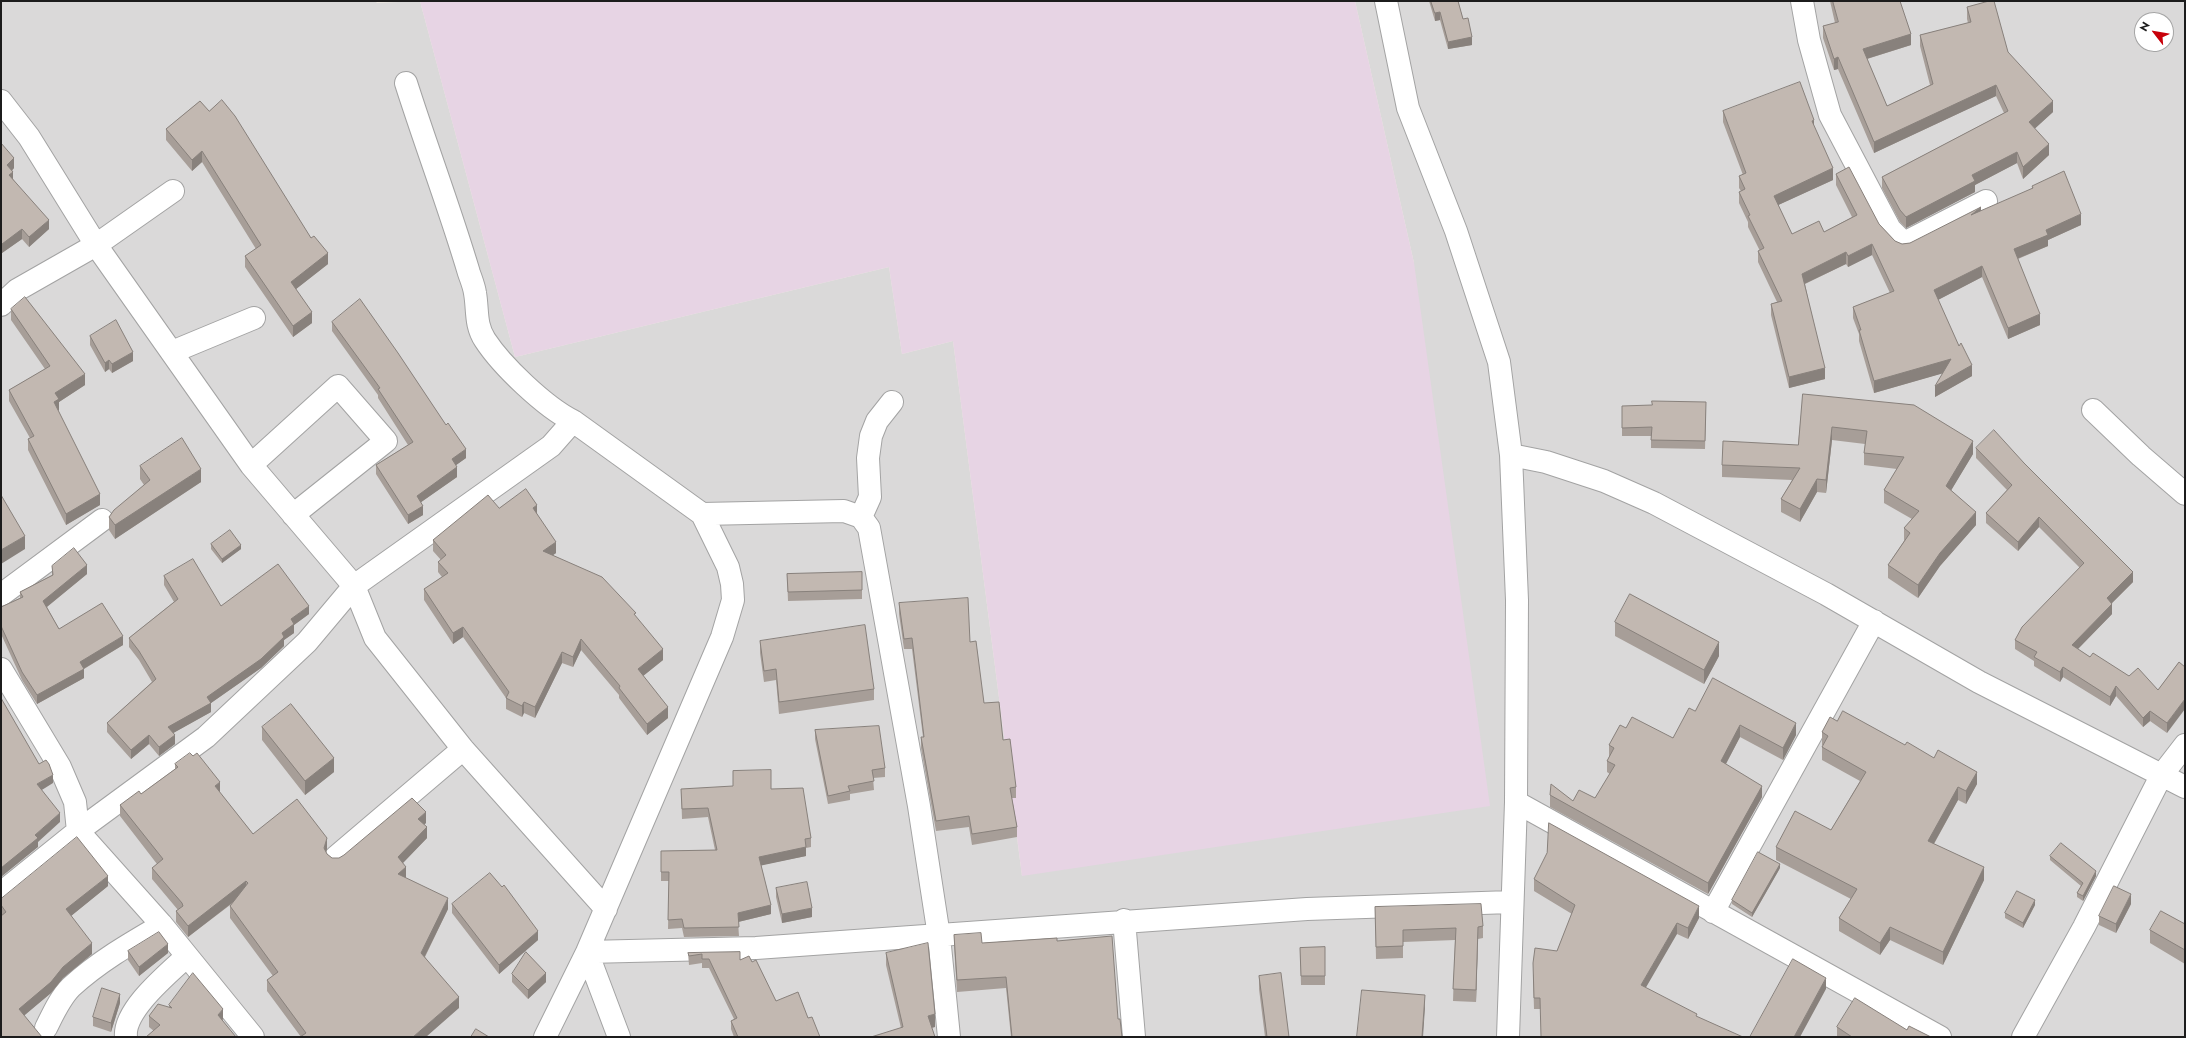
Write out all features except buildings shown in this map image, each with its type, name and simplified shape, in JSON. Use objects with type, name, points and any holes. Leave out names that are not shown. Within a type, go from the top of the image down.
[{"type":"street","points":[[1386,1],[1408,108],[1456,231],[1499,362],[1511,456],[1517,600],[1516,802],[1511,902],[1508,1037]]},
{"type":"street","points":[[1802,1],[1809,40],[1830,115],[1890,229],[1904,243],[1986,201]]},
{"type":"street","points":[[406,83],[475,293],[478,326],[485,340],[498,356],[532,391],[559,414],[573,421],[702,514],[728,567],[732,584],[733,600],[722,637],[587,952],[545,1037]]},
{"type":"street","points":[[1,101],[29,137],[96,244],[251,465],[354,586],[375,638],[463,749],[606,909]]},
{"type":"street","points":[[1,305],[17,290],[96,244],[173,191]]},
{"type":"street","points":[[172,352],[254,318]]},
{"type":"street","points":[[251,465],[338,386],[386,441],[293,514]]},
{"type":"street","points":[[861,517],[870,497],[868,458],[871,436],[877,421],[892,402]]},
{"type":"street","points":[[2093,410],[2141,456],[2185,494]]},
{"type":"street","points":[[1,893],[78,831],[206,737],[307,642],[354,586],[550,446],[573,421]]},
{"type":"street","points":[[1511,456],[1546,462],[1604,482],[1654,503],[1874,621],[1979,682],[2090,737],[2161,776],[2185,787]]},
{"type":"street","points":[[702,514],[834,510],[844,511],[861,517],[869,528],[919,806],[939,936],[949,1037]]},
{"type":"street","points":[[1,595],[102,520]]},
{"type":"street","points":[[1713,912],[1874,621]]},
{"type":"street","points":[[1,669],[60,768],[75,802],[78,831],[162,926],[253,1037]]},
{"type":"street","points":[[2023,1037],[2084,927],[2161,776],[2185,745]]},
{"type":"street","points":[[336,857],[463,749]]},
{"type":"street","points":[[1516,802],[1940,1037]]},
{"type":"street","points":[[587,952],[756,948],[939,936],[1124,920],[1307,909],[1511,902]]},
{"type":"street","points":[[1124,920],[1134,1037]]},
{"type":"street","points":[[46,1028],[56,1007],[70,987],[123,947],[162,926]]},
{"type":"street","points":[[587,952],[619,1037]]},
{"type":"street","points":[[126,1037],[126,1032],[136,1009],[151,988],[187,956]]},
{"type":"shaded area","points":[[1,1],[375,1],[377,3],[420,1],[515,357],[889,267],[902,354],[953,341],[1022,876],[1414,263],[1355,1],[2185,1],[2185,1037],[1,1037]]},
{"type":"shaded area","points":[[420,1],[1355,1],[1414,263],[1490,806],[1022,876],[953,341],[902,354],[889,267],[515,357]]}]
